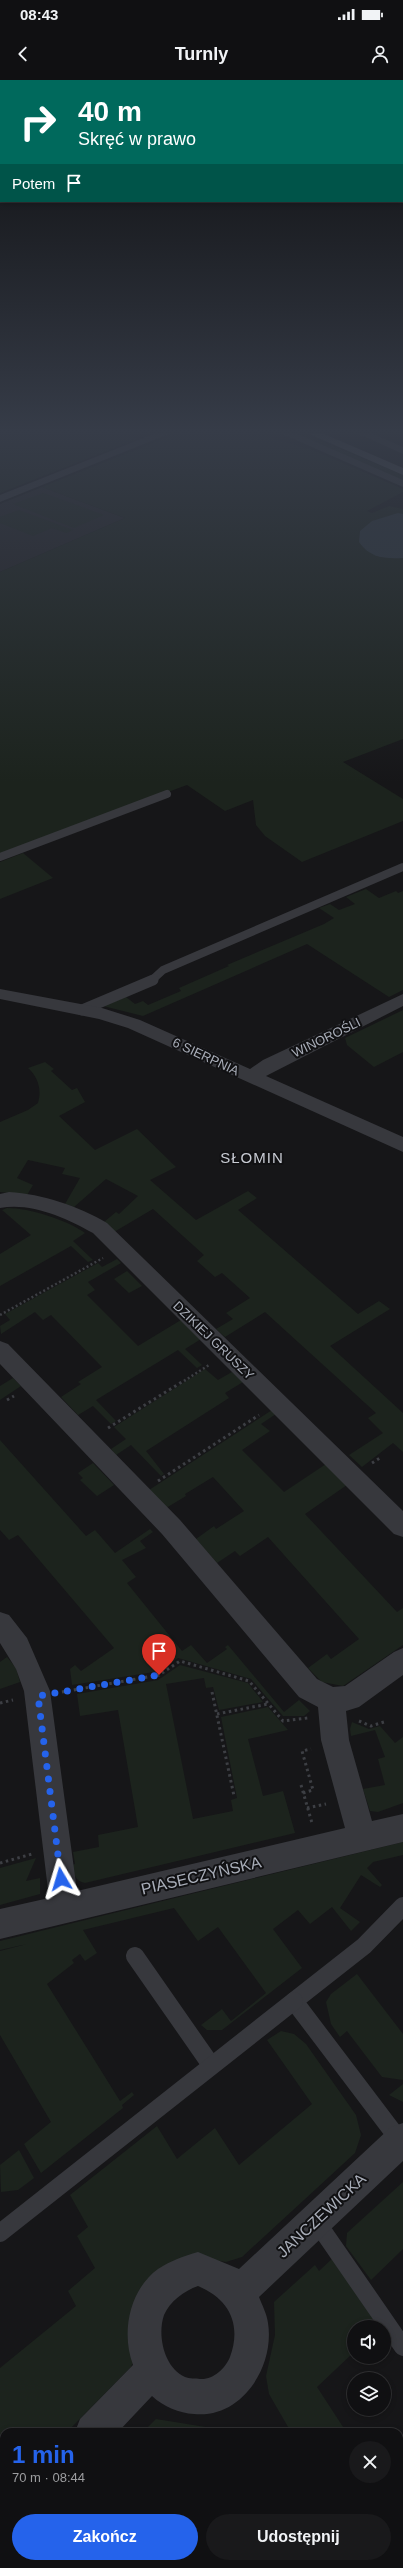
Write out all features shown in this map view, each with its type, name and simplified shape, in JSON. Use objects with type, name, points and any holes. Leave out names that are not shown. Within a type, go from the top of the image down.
[{"type":"street","name":"6 SIERPNIA","points":[[0,994],[82,1010],[134,1024],[251,1078],[403,1145]]},
{"type":"street","name":"WINOROŚLI","points":[[251,1078],[270,1064],[403,999]]},
{"type":"street","name":"DZIKIEJ GRUSZY","points":[[0,1201],[17,1199],[66,1211],[94,1224],[278,1402],[403,1527]]},
{"type":"street","points":[[0,1350],[171,1527],[308,1688],[330,1700],[350,1698],[403,1660]]},
{"type":"street","points":[[0,1623],[20,1647],[30,1666],[38,1696],[65,1908]]},
{"type":"street","points":[[330,1700],[334,1740],[362,1837]]},
{"type":"street","name":"PIASECZYŃSKA","points":[[0,1924],[403,1828]]},
{"type":"street","name":"JANCZEWICKA","points":[[239,2292],[402,2140]]},
{"type":"street","points":[[198,2269],[215,2272],[230,2281],[239,2292],[250,2314],[252,2334],[250,2356],[240,2374],[228,2388],[212,2396],[193,2399],[175,2392],[160,2380],[150,2361],[145,2340],[146,2318],[154,2298],[166,2282],[182,2272],[198,2269]]},
{"type":"street","points":[[97,2428],[154,2369]]},
{"type":"lane","points":[[0,857],[167,794]]},
{"type":"lane","points":[[82,1010],[153,980],[163,970],[403,867]]},
{"type":"lane","points":[[0,2233],[211,2065],[364,1946],[403,1906]]},
{"type":"lane","points":[[135,1956],[211,2065]]},
{"type":"lane","points":[[294,2001],[402,2140]]},
{"type":"lane","points":[[316,2220],[403,2347]]},
{"type":"path","points":[[0,1316],[120,1248]]},
{"type":"path","points":[[88,1441],[228,1353]]},
{"type":"path","points":[[138,1493],[278,1402]]},
{"type":"path","points":[[0,1703],[159,1675],[180,1661],[249,1681],[284,1721],[308,1718],[310,1726]]},
{"type":"path","points":[[212,1692],[234,1796]]},
{"type":"path","points":[[217,1714],[269,1703]]},
{"type":"path","points":[[303,1792],[313,1790],[302,1751],[317,1747]]},
{"type":"path","points":[[301,1785],[313,1827]]},
{"type":"path","points":[[0,1863],[36,1853]]},
{"type":"shaded area","points":[[0,549],[53,549],[0,572]]},
{"type":"shaded area","points":[[53,549],[403,549],[403,739],[343,762],[403,799],[403,821],[302,862],[265,836],[256,825],[253,800],[225,811],[187,785],[0,854],[0,572]]},
{"type":"shaded area","points":[[366,549],[403,549],[403,558],[384,558]]},
{"type":"shaded area","points":[[23,853],[53,878],[0,899],[0,862]]},
{"type":"shaded area","points":[[366,889],[379,898],[396,891],[398,893],[403,891],[403,990],[389,997],[307,944],[143,1016],[103,1006],[126,997],[135,1004],[143,1001],[148,1005],[181,991],[179,988],[229,966],[227,965],[324,924],[334,918],[319,908],[330,904],[339,910],[355,904],[346,897]]},
{"type":"shaded area","points":[[403,1010],[403,1052],[374,1067],[347,1045],[345,1038]]},
{"type":"shaded area","points":[[45,1062],[54,1069],[51,1071],[72,1090],[77,1088],[85,1102],[59,1116],[95,1150],[137,1129],[176,1167],[150,1180],[196,1220],[248,1191],[257,1198],[238,1210],[358,1314],[379,1301],[390,1309],[330,1346],[403,1413],[403,1452],[393,1443],[362,1467],[349,1455],[383,1433],[368,1418],[376,1413],[265,1312],[225,1337],[216,1329],[233,1319],[226,1313],[250,1298],[222,1273],[215,1277],[197,1261],[204,1255],[153,1209],[114,1232],[104,1222],[116,1212],[119,1214],[138,1196],[106,1179],[74,1207],[65,1204],[80,1178],[62,1174],[65,1168],[28,1160],[17,1178],[33,1185],[27,1195],[0,1192],[0,1122],[28,1110],[38,1103],[40,1093],[37,1079],[28,1068]]},
{"type":"shaded area","points":[[7,1208],[37,1212],[58,1219],[77,1228],[85,1233],[73,1241],[93,1260],[88,1262],[71,1246],[0,1286],[0,1254],[31,1235],[2,1210]]},
{"type":"shaded area","points":[[117,1259],[121,1263],[88,1282],[95,1290],[87,1295],[138,1346],[181,1320],[201,1339],[185,1349],[202,1365],[197,1368],[178,1350],[96,1400],[116,1421],[111,1424],[93,1406],[78,1415],[61,1397],[81,1384],[78,1382],[102,1367],[51,1315],[43,1320],[35,1312],[1,1334],[0,1326],[10,1320],[5,1314],[98,1263],[102,1267]]},
{"type":"shaded area","points":[[127,1271],[142,1286],[129,1293],[114,1279]]},
{"type":"shaded area","points":[[205,1369],[218,1380],[232,1372],[243,1382],[225,1393],[229,1398],[146,1451],[164,1474],[161,1476],[131,1445],[116,1455],[111,1449],[126,1439],[114,1427]]},
{"type":"shaded area","points":[[13,1378],[21,1386],[0,1400],[0,1386]]},
{"type":"shaded area","points":[[272,1410],[276,1414],[261,1424],[270,1431],[242,1450],[284,1492],[326,1464],[347,1485],[305,1514],[397,1612],[403,1608],[403,1645],[343,1686],[322,1682],[308,1668],[327,1654],[331,1659],[359,1639],[268,1537],[240,1556],[235,1551],[217,1563],[196,1539],[214,1526],[216,1529],[244,1511],[213,1477],[185,1494],[186,1496],[166,1508],[149,1490]]},
{"type":"shaded area","points":[[0,1440],[86,1536],[95,1530],[115,1553],[150,1529],[153,1532],[140,1541],[146,1548],[122,1560],[136,1577],[127,1583],[182,1651],[191,1645],[207,1663],[227,1649],[225,1647],[228,1645],[284,1712],[299,1700],[310,1711],[304,1716],[283,1716],[251,1679],[178,1658],[160,1671],[72,1685],[70,1669],[75,1665],[81,1671],[114,1648],[18,1535],[9,1540],[0,1530]]},
{"type":"shaded area","points":[[93,1463],[114,1485],[97,1496],[80,1480],[83,1478],[78,1473]]},
{"type":"shaded area","points":[[7,1657],[16,1668],[20,1682],[0,1689],[0,1662]]},
{"type":"shaded area","points":[[180,1665],[248,1683],[263,1702],[219,1710],[213,1687],[206,1688],[204,1678],[166,1684],[193,1819],[233,1811],[231,1800],[237,1798],[221,1717],[268,1707],[288,1730],[248,1739],[263,1796],[283,1791],[295,1833],[85,1883],[79,1881],[73,1872],[72,1865],[75,1864],[73,1852],[99,1847],[98,1835],[138,1827],[118,1710],[80,1716],[77,1694],[158,1680]]},
{"type":"shaded area","points":[[352,1722],[369,1729],[380,1726],[395,1743],[403,1737],[403,1803],[378,1812],[370,1811],[363,1789],[385,1785],[378,1759],[385,1757],[375,1730],[351,1736],[350,1729]]},
{"type":"shaded area","points":[[403,1842],[403,1855],[373,1862],[367,1868],[382,1885],[380,1887],[361,1875],[340,1908],[360,1922],[351,1931],[332,1907],[310,1924],[298,1910],[273,1929],[302,1968],[222,2030],[207,2030],[201,2025],[222,2009],[231,2021],[266,1993],[218,1927],[198,1941],[174,1908],[83,1930],[97,1953],[85,1961],[80,1954],[72,1960],[74,1963],[47,1984],[120,2101],[132,2092],[134,2095],[122,2105],[123,2108],[41,2173],[24,2144],[51,2122],[0,2035],[0,1951],[27,1944],[0,1950],[0,1941]]},
{"type":"shaded area","points":[[36,1858],[26,1881],[40,1878],[40,1894],[0,1905],[0,1868]]},
{"type":"shaded area","points":[[357,1974],[403,2034],[403,2080],[382,2077],[347,2031],[340,2037],[331,2024],[326,2002],[331,1994]]},
{"type":"shaded area","points":[[281,2031],[294,2034],[306,2044],[356,2115],[361,2135],[355,2153],[242,2257],[226,2262],[200,2258],[134,2360],[131,2367],[71,2428],[0,2428],[0,2368],[76,2306],[68,2291],[95,2268],[77,2236],[88,2227],[70,2195],[157,2126],[177,2159],[215,2128],[239,2165],[312,2104],[267,2040]]},
{"type":"shaded area","points":[[403,2084],[403,2102],[389,2095]]},
{"type":"shaded area","points":[[19,2150],[34,2178],[18,2190],[1,2192],[0,2165]]},
{"type":"shaded area","points":[[403,2182],[403,2249],[371,2280],[346,2246],[347,2233]]},
{"type":"shaded area","points":[[333,2258],[375,2320],[347,2320],[347,2359],[317,2387],[344,2428],[289,2428],[269,2394],[266,2376],[275,2335],[274,2302],[315,2265],[319,2271]]},
{"type":"shaded area","points":[[156,2419],[212,2428],[147,2428]]},
{"type":"district","name":"SŁOMIN","points":[[252,1158]]},
{"type":"route","points":[[61,1879],[38,1696],[159,1675]]}]
